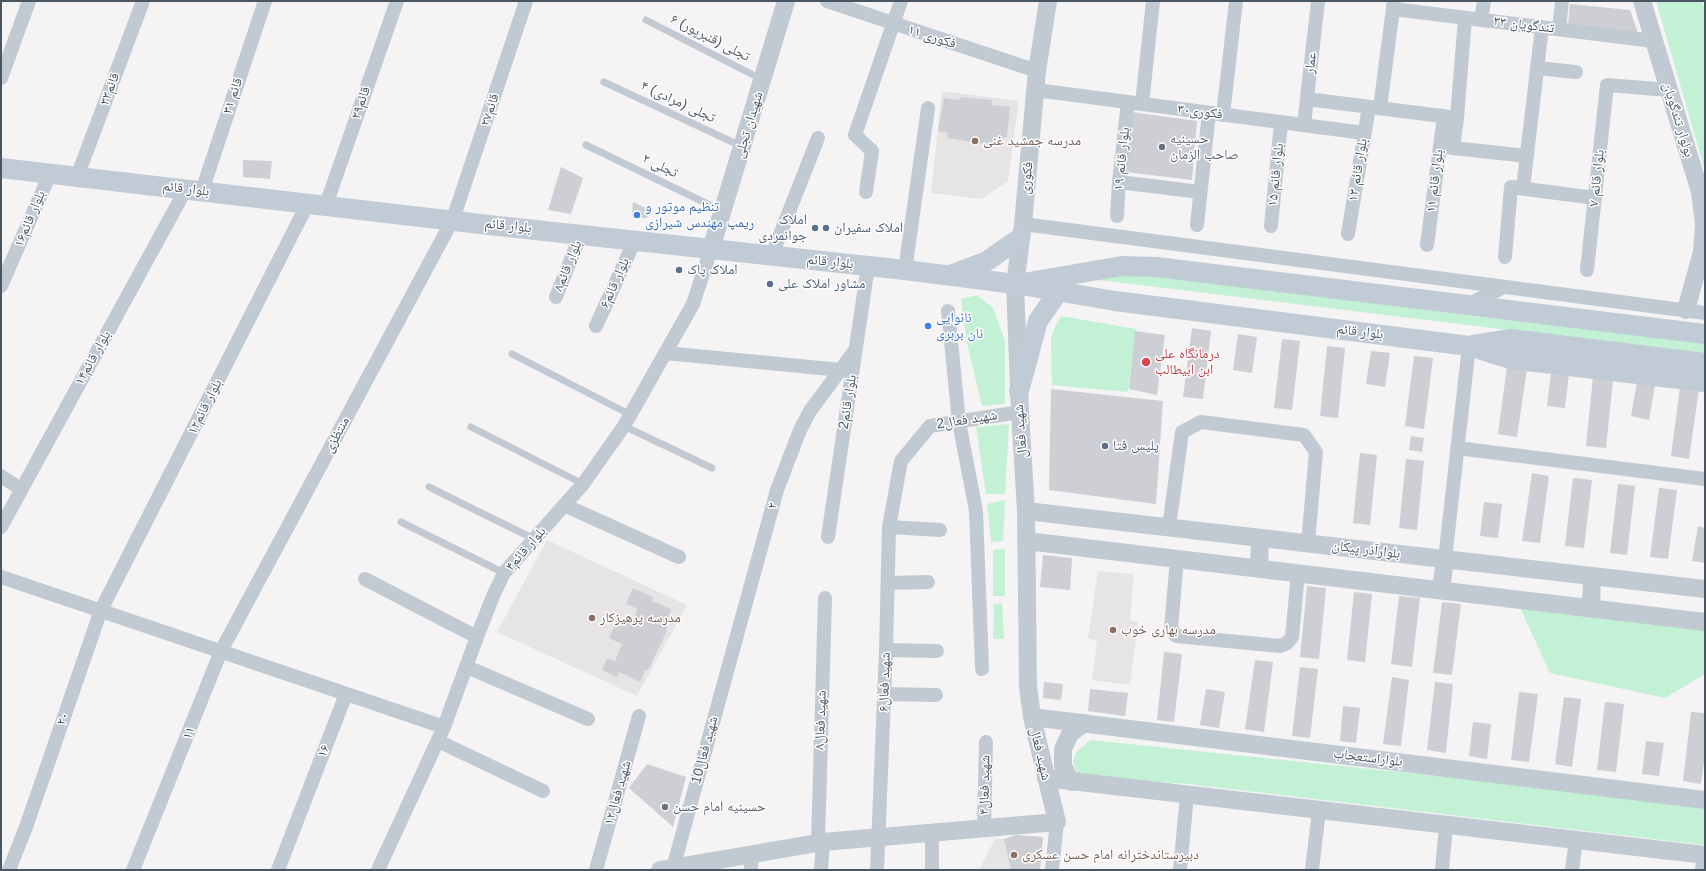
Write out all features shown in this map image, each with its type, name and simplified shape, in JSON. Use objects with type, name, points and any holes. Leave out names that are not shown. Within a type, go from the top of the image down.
[{"type":"main road","name":"بلوار قائم","points":[[1,168],[904,270],[1015,284],[1115,301],[1469,346],[1510,359],[1705,382]]},
{"type":"main road","points":[[948,276],[987,261],[1021,231]]},
{"type":"main road","name":"بلوار قائم","points":[[1015,284],[1122,266],[1156,267],[1705,334]]},
{"type":"main road","points":[[1019,391],[1038,321],[1058,292]]},
{"type":"main road","points":[[1469,346],[1511,339],[1705,363]]},
{"type":"street","points":[[1,78],[29,1]]},
{"type":"street","name":"قائم۳۳","points":[[77,177],[143,1]]},
{"type":"street","name":"قائم ۳۱","points":[[194,190],[265,1]]},
{"type":"street","name":"قائم۲۹","points":[[317,204],[397,1]]},
{"type":"street","name":"قائم۲۷","points":[[453,219],[526,1]]},
{"type":"street","name":"شهیدان تجلی","points":[[711,248],[786,1]]},
{"type":"street","name":"فکوری ۱۱","points":[[827,1],[892,24],[1037,71]]},
{"type":"street","points":[[866,192],[872,151],[855,135],[901,1]]},
{"type":"street","name":"فکوری","points":[[1015,284],[1037,71],[1048,1]]},
{"type":"street","name":"بلوار قائم ۱۹","points":[[1117,216],[1119,182],[1153,1]]},
{"type":"street","points":[[1223,115],[1236,1]]},
{"type":"street","name":"عمار","points":[[1304,126],[1318,1]]},
{"type":"street","points":[[1481,20],[1484,1]]},
{"type":"street","points":[[1559,29],[1562,1]]},
{"type":"street","name":"بولوار تندگویان","points":[[1642,1],[1700,192],[1705,226],[1702,252],[1686,310]]},
{"type":"street","name":"۳۳ تندگویان","points":[[1393,5],[1465,18],[1654,41]]},
{"type":"street","name":"بلوار قائم ۱۳","points":[[1348,234],[1364,133],[1374,107],[1393,5]]},
{"type":"street","name":"بلوار قائم ۱۱","points":[[1427,245],[1446,147],[1465,18]]},
{"type":"street","points":[[1506,257],[1517,188],[1527,156],[1542,27]]},
{"type":"street","points":[[1537,68],[1576,72]]},
{"type":"street","name":"بلوار قائم ۷","points":[[1587,270],[1607,85],[1669,90]]},
{"type":"street","name":"فکوری۳۰","points":[[1036,90],[1364,133]]},
{"type":"street","points":[[1307,99],[1450,117]]},
{"type":"street","points":[[904,270],[928,108]]},
{"type":"street","points":[[1197,225],[1209,113]]},
{"type":"street","name":"بلوار قائم ۱۵","points":[[1271,226],[1281,123]]},
{"type":"street","points":[[772,255],[818,138]]},
{"type":"street","points":[[1446,147],[1527,156]]},
{"type":"street","name":"بلوار قائم۱۶","points":[[1,286],[50,174]]},
{"type":"street","points":[[1119,182],[1200,192]]},
{"type":"street","points":[[1517,188],[1595,198]]},
{"type":"street","name":"بلوار قائم۱۴","points":[[1,527],[194,190]]},
{"type":"street","name":"بلوار قائم۱۲","points":[[101,610],[317,204]]},
{"type":"street","name":"منتظزی","points":[[221,651],[453,219]]},
{"type":"street","points":[[1021,231],[1504,287],[1705,313]]},
{"type":"street","name":"بلوار قائم۸","points":[[556,297],[581,234]]},
{"type":"street","name":"بلوار قائم۶","points":[[596,326],[635,240]]},
{"type":"street","name":"بلوار قائم۴","points":[[378,870],[444,728],[476,637],[492,596],[504,573],[583,484],[628,420],[693,304],[711,248]]},
{"type":"street","name":"2بلوار قائم","points":[[828,537],[868,266]]},
{"type":"street","name":"شهید فعال","points":[[1015,284],[1027,541],[1028,686],[1032,717],[1057,822]]},
{"type":"street","points":[[1469,304],[1504,287]]},
{"type":"street","points":[[948,311],[959,422],[976,511],[982,669]]},
{"type":"street","points":[[1441,590],[1469,346]]},
{"type":"street","name":"۲","points":[[725,679],[780,484],[800,430],[810,410],[822,392],[841,370],[856,349]]},
{"type":"street","points":[[665,354],[841,370]]},
{"type":"street","name":"شهید فعال2","points":[[889,527],[901,461],[930,426],[1020,412]]},
{"type":"street","points":[[1169,527],[1182,432],[1201,422],[1304,435],[1316,452],[1308,543]]},
{"type":"street","points":[[1458,448],[1705,479]]},
{"type":"street","points":[[1,476],[22,489]]},
{"type":"street","points":[[564,505],[679,558]]},
{"type":"street","name":"بلوارآذر پیکان","points":[[1026,511],[1705,589]]},
{"type":"street","points":[[1120,552],[1121,522]]},
{"type":"street","points":[[889,527],[940,530]]},
{"type":"street","name":"شهید فعال۶","points":[[877,870],[886,650],[889,527]]},
{"type":"street","points":[[1259,568],[1260,538]]},
{"type":"street","points":[[1027,541],[1705,622]]},
{"type":"street","points":[[1177,559],[1170,628],[1176,636],[1280,646],[1287,643],[1292,637],[1298,573]]},
{"type":"street","points":[[1591,608],[1592,576]]},
{"type":"street","points":[[1,577],[444,728]]},
{"type":"street","points":[[365,579],[476,637]]},
{"type":"street","points":[[888,583],[928,582]]},
{"type":"street","name":"شهید فعال۸","points":[[821,870],[820,842],[825,598]]},
{"type":"street","name":"۲۰","points":[[9,870],[26,827],[101,610]]},
{"type":"street","points":[[886,650],[937,650]]},
{"type":"street","name":"۱۱","points":[[133,870],[221,651]]},
{"type":"street","points":[[466,666],[588,719]]},
{"type":"street","name":"10شهید فعال","points":[[666,869],[725,679]]},
{"type":"street","name":"۱۶","points":[[278,870],[346,694]]},
{"type":"street","points":[[884,694],[936,695]]},
{"type":"street","name":"شهید فعال۱۲","points":[[596,870],[639,716]]},
{"type":"street","name":"بلواراستعجاب","points":[[1032,717],[1705,800]]},
{"type":"street","points":[[1071,782],[1063,766],[1063,749],[1070,734],[1084,724]]},
{"type":"street","points":[[438,741],[543,791]]},
{"type":"street","name":"شهید فعال۴","points":[[984,828],[986,742]]},
{"type":"street","points":[[1046,778],[1576,840],[1704,860]]},
{"type":"street","points":[[1180,870],[1187,795]]},
{"type":"street","points":[[1312,870],[1318,810]]},
{"type":"street","points":[[666,869],[751,862],[820,842],[1057,822],[1052,870]]},
{"type":"street","points":[[1442,870],[1446,825]]},
{"type":"street","points":[[932,833],[932,870]]},
{"type":"street","points":[[1572,870],[1576,840]]},
{"type":"lane","name":"۶ تجلی (قنبرپور)","points":[[646,20],[762,79]]},
{"type":"lane","name":"۴ تجلی (مرادی)","points":[[604,82],[742,146]]},
{"type":"lane","name":"۲ تجلی","points":[[586,145],[722,211]]},
{"type":"lane","points":[[512,354],[712,468]]},
{"type":"lane","points":[[471,427],[583,484]]},
{"type":"lane","points":[[429,487],[534,539]]},
{"type":"lane","points":[[401,522],[504,573]]},
{"type":"shaded area","name":"مدرسه جمشید غنی","points":[[942,91],[1019,101],[1008,181],[982,199],[931,193]]},
{"type":"shaded area","name":"مدرسه پرهیزکار","points":[[547,540],[687,605],[637,696],[497,632]]},
{"type":"shaded area","name":"مدرسه بهاری خوب","points":[[1098,571],[1134,574],[1130,620],[1138,622],[1130,685],[1092,680],[1097,641],[1088,638]]},
{"type":"shaded area","name":"دبیرستاندخترانه امام حسن عسکری","points":[[1016,835],[1043,837],[1040,870],[979,870],[995,839],[1004,839]]},
{"type":"green space","points":[[1656,1],[1702,1],[1705,11],[1705,171]]},
{"type":"green space","points":[[1124,272],[1473,316],[1705,343],[1705,354],[1099,280]]},
{"type":"green space","points":[[977,295],[993,308],[1005,341],[1005,404],[982,406],[967,343],[961,299]]},
{"type":"green space","points":[[1061,316],[1136,329],[1128,392],[1052,385],[1051,338]]},
{"type":"green space","points":[[1009,424],[1005,494],[986,494],[976,427]]},
{"type":"green space","points":[[1005,500],[1003,541],[991,542],[987,504]]},
{"type":"green space","points":[[1005,549],[1005,596],[993,596],[993,550]]},
{"type":"green space","points":[[1517,601],[1705,621],[1705,674],[1665,698],[1550,673]]},
{"type":"green space","points":[[1002,603],[1004,639],[993,639],[994,604]]},
{"type":"green space","points":[[1091,740],[1505,783],[1705,809],[1705,845],[1188,784],[1130,780],[1077,773],[1073,761],[1077,751]]},
{"type":"building","points":[[1570,4],[1630,10],[1638,33],[1568,25]]},
{"type":"building","points":[[960,97],[992,100],[991,105],[1010,107],[1007,137],[997,139],[996,146],[947,138],[948,133],[938,131],[944,98],[959,100]]},
{"type":"building","name":"حسینیه صاحب الزمان","points":[[1131,112],[1197,121],[1192,180],[1125,172]]},
{"type":"building","points":[[243,160],[272,161],[270,179],[243,177]]},
{"type":"building","points":[[561,167],[583,178],[571,214],[548,210]]},
{"type":"building","points":[[633,202],[650,210],[647,218],[632,217]]},
{"type":"building","points":[[1192,328],[1211,331],[1203,399],[1183,397]]},
{"type":"building","name":"درمانگاه علی ابن ابیطالب","points":[[1135,331],[1165,335],[1157,395],[1129,389]]},
{"type":"building","points":[[1238,334],[1257,337],[1252,373],[1233,370]]},
{"type":"building","points":[[1282,339],[1300,341],[1292,410],[1274,408]]},
{"type":"building","points":[[1327,346],[1345,348],[1338,418],[1320,416]]},
{"type":"building","points":[[1371,351],[1390,353],[1385,387],[1366,384]]},
{"type":"building","points":[[1414,356],[1433,358],[1424,429],[1405,426]]},
{"type":"building","points":[[1507,366],[1527,369],[1517,437],[1498,434]]},
{"type":"building","points":[[1551,372],[1569,374],[1565,408],[1547,406]]},
{"type":"building","points":[[1593,377],[1613,380],[1606,448],[1586,446]]},
{"type":"building","points":[[1637,382],[1655,385],[1649,420],[1631,416]]},
{"type":"building","points":[[1680,387],[1699,389],[1689,459],[1671,456]]},
{"type":"building","name":"پلیس فتا","points":[[1051,389],[1163,401],[1156,504],[1049,490]]},
{"type":"building","points":[[1411,436],[1424,438],[1422,452],[1409,450]]},
{"type":"building","points":[[1360,453],[1377,455],[1370,525],[1353,523]]},
{"type":"building","points":[[1406,459],[1424,461],[1417,530],[1399,528]]},
{"type":"building","points":[[1532,473],[1549,476],[1540,543],[1522,541]]},
{"type":"building","points":[[1573,478],[1592,480],[1584,548],[1565,546]]},
{"type":"building","points":[[1618,484],[1635,486],[1627,555],[1610,553]]},
{"type":"building","points":[[1659,488],[1677,490],[1668,559],[1650,557]]},
{"type":"building","points":[[1484,502],[1502,504],[1498,538],[1480,536]]},
{"type":"building","points":[[1698,526],[1705,528],[1705,563],[1692,561]]},
{"type":"building","points":[[1043,555],[1072,558],[1070,590],[1040,587]]},
{"type":"building","points":[[1307,586],[1326,588],[1319,659],[1300,657]]},
{"type":"building","points":[[633,588],[653,597],[652,601],[671,609],[665,625],[667,627],[666,633],[648,670],[645,670],[640,682],[619,672],[617,677],[602,670],[607,658],[615,661],[622,644],[609,638],[618,618],[631,623],[638,609],[626,604]]},
{"type":"building","points":[[1354,592],[1372,594],[1365,662],[1347,660]]},
{"type":"building","points":[[1399,596],[1420,598],[1412,667],[1391,664]]},
{"type":"building","points":[[1442,602],[1461,604],[1452,675],[1433,673]]},
{"type":"building","points":[[1164,652],[1182,654],[1174,722],[1157,720]]},
{"type":"building","points":[[1255,660],[1273,662],[1264,732],[1245,729]]},
{"type":"building","points":[[1300,667],[1318,669],[1310,738],[1292,736]]},
{"type":"building","points":[[1392,677],[1409,680],[1401,746],[1383,744]]},
{"type":"building","points":[[1044,682],[1063,684],[1061,700],[1043,698]]},
{"type":"building","points":[[1435,682],[1453,684],[1446,753],[1427,750]]},
{"type":"building","points":[[1090,689],[1128,693],[1125,716],[1088,711]]},
{"type":"building","points":[[1206,689],[1225,692],[1219,728],[1200,725]]},
{"type":"building","points":[[1519,692],[1538,694],[1529,762],[1511,760]]},
{"type":"building","points":[[1564,697],[1581,699],[1572,767],[1555,764]]},
{"type":"building","points":[[1605,702],[1624,704],[1616,772],[1597,770]]},
{"type":"building","points":[[1343,706],[1360,708],[1356,743],[1340,741]]},
{"type":"building","points":[[1691,712],[1705,713],[1705,754],[1701,784],[1683,781]]},
{"type":"building","points":[[1473,722],[1491,724],[1487,759],[1469,756]]},
{"type":"building","points":[[1646,741],[1664,743],[1659,776],[1642,774]]},
{"type":"building","name":"حسینیه امام حسن","points":[[647,764],[686,777],[673,827],[629,788]]},
{"type":"building","name":"دبیرستاندخترانه امام حسن عسکری","points":[[1016,835],[1043,837],[1040,870],[1011,870],[1004,839]]},
{"type":"place","name":"مدرسه جمشید غنی","points":[[975,141]]},
{"type":"place","name":"حسینیه صاحب الزمان","points":[[1162,147]]},
{"type":"place","name":"تنظیم موتور و ریمپ مهندس شیرازی","points":[[637,215]]},
{"type":"place","name":"املاک جوانمردی","points":[[815,228]]},
{"type":"place","name":"املاک سفیران","points":[[826,228]]},
{"type":"place","name":"املاک پاک","points":[[679,270]]},
{"type":"place","name":"مشاور املاک علی","points":[[770,284]]},
{"type":"place","name":"نانوایی نان بربری","points":[[928,326]]},
{"type":"place","name":"درمانگاه علی ابن ابیطالب","points":[[1146,362]]},
{"type":"place","name":"پلیس فتا","points":[[1105,446]]},
{"type":"place","name":"مدرسه پرهیزکار","points":[[592,618]]},
{"type":"place","name":"مدرسه بهاری خوب","points":[[1113,630]]},
{"type":"place","name":"حسینیه امام حسن","points":[[665,807]]},
{"type":"place","name":"دبیرستاندخترانه امام حسن عسکری","points":[[1014,855]]}]
